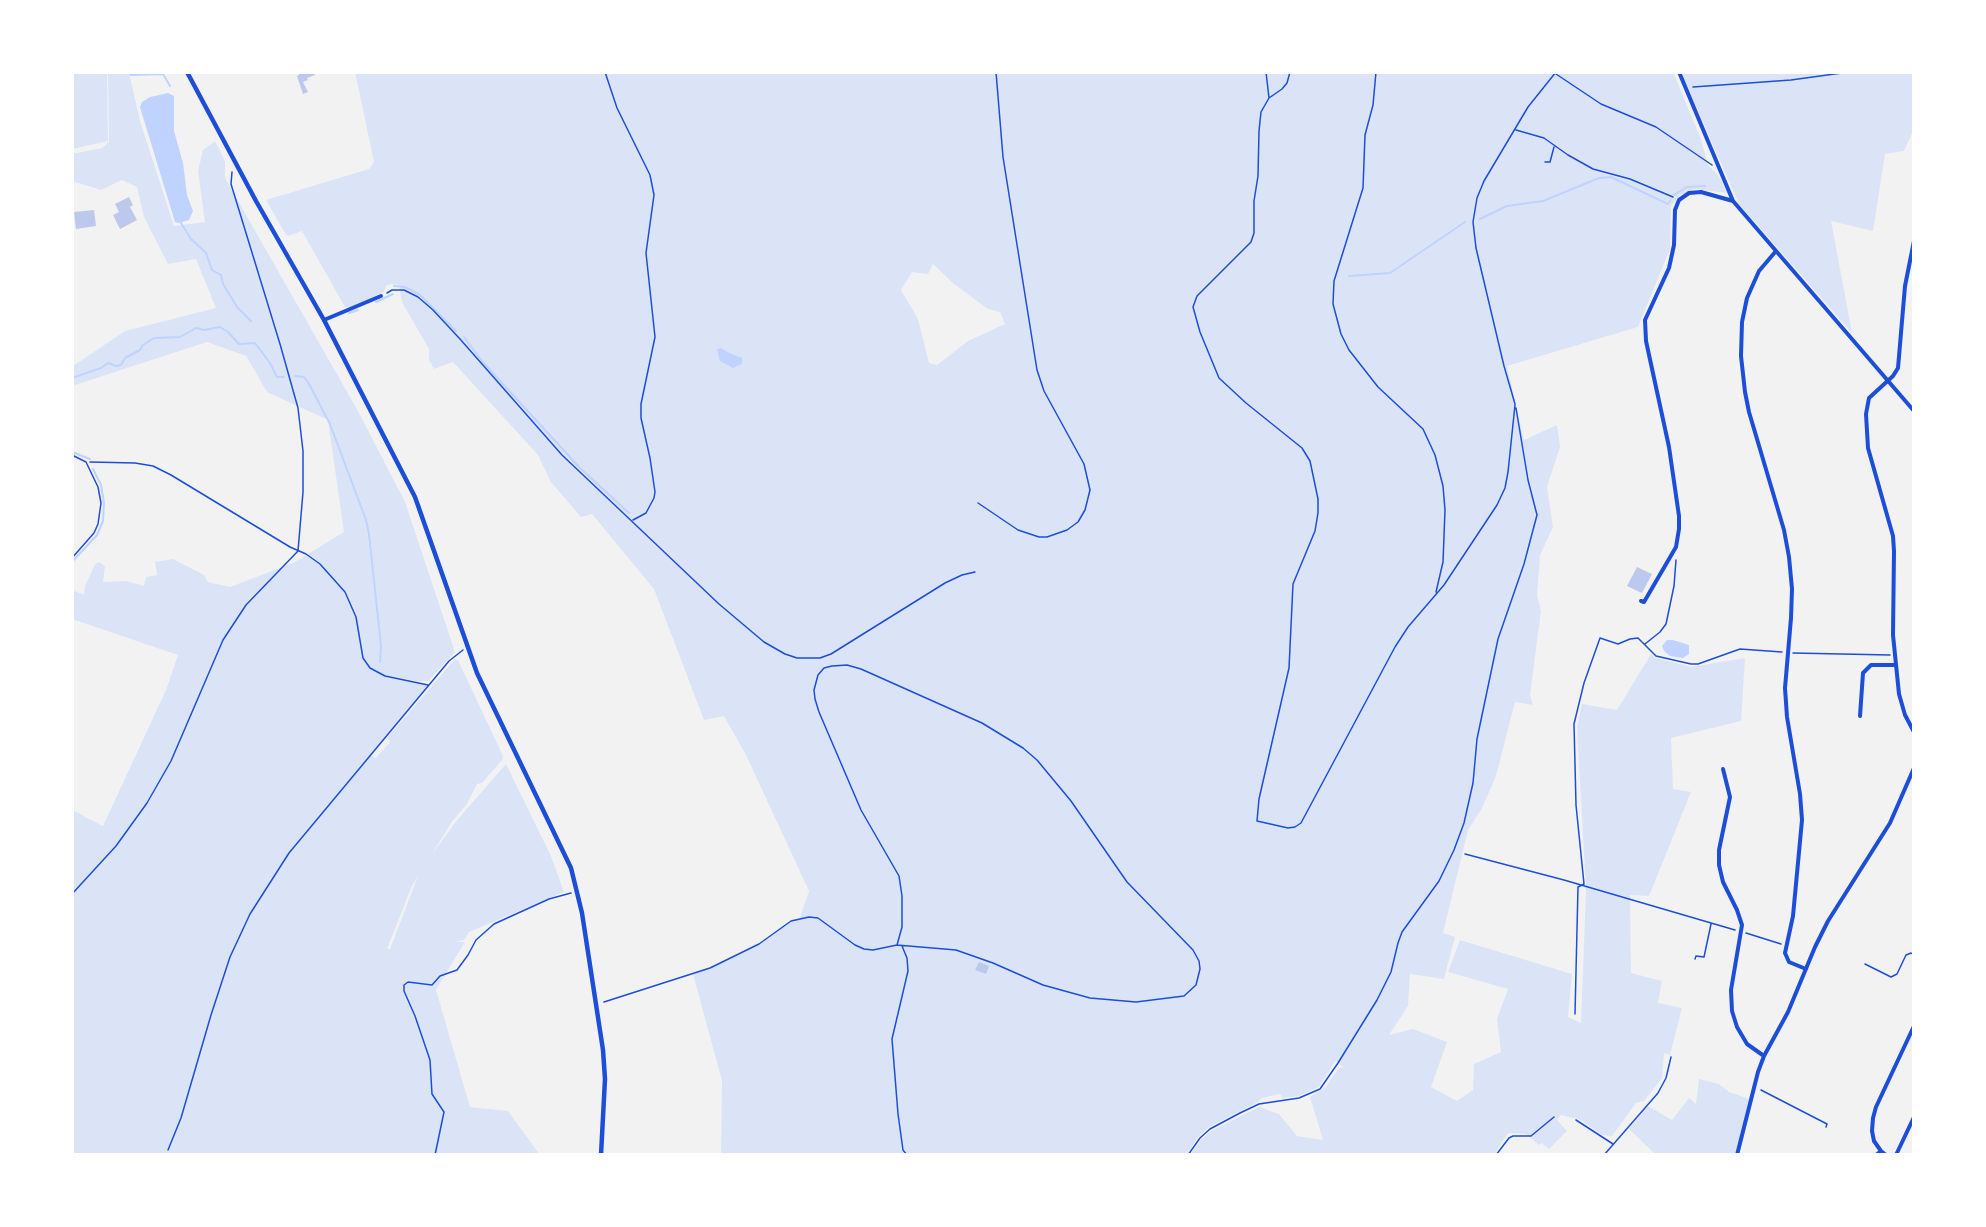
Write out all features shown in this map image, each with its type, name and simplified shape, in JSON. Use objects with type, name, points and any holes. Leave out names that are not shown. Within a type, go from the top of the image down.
[{"type":"street","points":[[187,72],[324,320],[415,497],[466,647],[571,868],[582,913],[604,1064],[602,1155]]},
{"type":"street","points":[[1679,72],[1733,201],[1914,411]]},
{"type":"street","points":[[1641,601],[1644,602],[1676,547],[1679,516],[1662,412],[1644,330],[1645,320],[1648,310],[1661,289],[1673,253],[1675,210],[1679,200],[1689,193],[1701,192],[1733,201]]},
{"type":"street","points":[[1914,241],[1905,286],[1898,368],[1869,398],[1866,414],[1868,448],[1894,543],[1894,654],[1899,694],[1905,715],[1914,732]]},
{"type":"street","points":[[1776,251],[1760,271],[1747,298],[1742,322],[1742,356],[1749,412],[1784,530],[1789,557],[1792,589],[1785,688],[1802,820],[1793,916],[1785,953],[1790,962],[1806,969]]},
{"type":"street","points":[[324,320],[381,296]]},
{"type":"street","points":[[1860,716],[1863,673],[1871,665],[1896,665]]},
{"type":"street","points":[[1737,1155],[1764,1056],[1788,1012],[1839,902],[1890,823],[1914,768]]},
{"type":"street","points":[[1723,769],[1730,797],[1719,850],[1719,866],[1723,882],[1740,918],[1742,932],[1731,990],[1732,1011],[1737,1027],[1747,1044],[1764,1056]]},
{"type":"street","points":[[1886,1155],[1874,1141],[1873,1118],[1914,1026]]},
{"type":"street","points":[[1896,1155],[1914,1117]]},
{"type":"street","points":[[1876,1155],[1881,1151]]},
{"type":"lane","points":[[72,455],[86,462],[98,487],[101,512],[94,533],[72,558]]},
{"type":"lane","points":[[1865,964],[1891,977],[1897,974],[1905,955],[1911,953],[1914,955]]},
{"type":"path","points":[[605,72],[617,108],[650,175],[654,195],[646,253],[655,338],[641,404],[641,418],[655,492],[646,513],[632,520]]},
{"type":"path","points":[[978,503],[1018,530],[1047,537],[1067,530],[1078,522],[1085,510],[1090,490],[1084,464],[1044,391],[1037,370],[1003,157],[996,72]]},
{"type":"path","points":[[1266,72],[1269,98]]},
{"type":"path","points":[[1290,72],[1287,83],[1269,98],[1261,112],[1259,169],[1254,201],[1254,233],[1245,249],[1197,296],[1193,307],[1200,332],[1219,378],[1246,403],[1302,447],[1310,461],[1318,500],[1315,531],[1293,584],[1289,668],[1259,799],[1257,821],[1288,828],[1295,828],[1301,823],[1395,646],[1436,592],[1444,585],[1502,495],[1508,472],[1515,405]]},
{"type":"path","points":[[1376,72],[1373,105],[1365,135],[1363,188],[1334,281],[1333,304],[1341,334],[1359,364],[1391,400],[1423,429],[1435,455],[1443,486],[1445,510],[1443,562],[1436,592]]},
{"type":"path","points":[[1188,1155],[1200,1138],[1210,1129],[1240,1113],[1259,1104],[1299,1098],[1320,1089],[1368,1016],[1391,972],[1402,932],[1439,880],[1464,823],[1473,783],[1477,739],[1498,639],[1534,532],[1537,515],[1528,480],[1515,405],[1476,248],[1473,222],[1477,198],[1484,181],[1528,107],[1554,72],[1601,104],[1656,127],[1721,170]]},
{"type":"path","points":[[1686,87],[1773,82],[1849,72]]},
{"type":"path","points":[[1515,130],[1544,138],[1593,169],[1630,179],[1679,200]]},
{"type":"path","points":[[1545,162],[1550,162],[1555,146]]},
{"type":"path","points":[[72,894],[116,846],[147,803],[171,760],[223,640],[246,605],[298,551],[303,492],[303,451],[298,408],[231,184],[236,163]]},
{"type":"path","points":[[381,296],[392,290],[404,290],[418,297],[460,339],[562,455],[719,604],[775,649],[797,658],[819,658],[831,654],[945,583],[975,572]]},
{"type":"path","points":[[86,462],[153,466],[306,554],[320,564],[345,592],[356,617],[363,658],[370,668],[385,676],[429,686]]},
{"type":"path","points":[[1644,645],[1666,624],[1674,586],[1676,547]]},
{"type":"path","points":[[1575,1014],[1578,887],[1584,884],[1576,805],[1573,738],[1581,695],[1600,638],[1618,644],[1634,637],[1638,638],[1656,656],[1691,664],[1698,664],[1740,649],[1787,653],[1894,654]]},
{"type":"path","points":[[168,1150],[181,1118],[230,957],[250,914],[289,853],[348,780],[449,661],[466,647]]},
{"type":"path","points":[[604,1002],[710,968],[759,944],[791,921],[800,918],[818,918],[864,949],[873,950],[901,945],[956,950],[1070,993],[1090,998],[1148,1002],[1184,996],[1196,984],[1200,969],[1199,961],[1193,950],[1127,882],[1071,801],[1037,760],[1023,748],[982,723],[861,669],[847,665],[832,666],[824,668],[818,675],[814,690],[815,699],[861,810],[899,876],[902,896],[902,927],[897,945]]},
{"type":"path","points":[[1465,854],[1580,885],[1786,946]]},
{"type":"path","points":[[435,1155],[444,1112],[432,1094],[430,1060],[404,991],[404,985],[408,982],[432,985],[440,976],[457,970],[476,940],[494,924],[549,899],[567,894]]},
{"type":"path","points":[[1695,959],[1696,956],[1704,957],[1712,924]]},
{"type":"path","points":[[901,945],[907,958],[908,971],[892,1039],[898,1114],[903,1150],[907,1155]]},
{"type":"path","points":[[1604,1155],[1658,1093],[1666,1078],[1671,1057]]},
{"type":"path","points":[[1755,1087],[1827,1124],[1826,1127]]},
{"type":"path","points":[[1496,1155],[1509,1138],[1530,1136],[1554,1117]]},
{"type":"path","points":[[1576,1120],[1613,1144]]},
{"type":"shaded area","points":[[72,72],[107,72],[108,141],[72,149]]},
{"type":"shaded area","points":[[108,72],[129,72],[140,121],[174,226],[205,222],[198,171],[203,150],[215,141],[225,161],[225,178],[358,411],[405,502],[455,652],[428,681],[386,676],[429,685],[370,755],[376,758],[390,742],[387,738],[455,659],[458,660],[503,756],[482,783],[477,784],[467,804],[451,823],[432,854],[458,819],[506,764],[551,856],[564,892],[469,932],[464,940],[454,942],[465,942],[436,990],[470,1107],[508,1111],[540,1155],[72,1155],[72,810],[103,826],[166,690],[178,655],[72,619],[72,590],[84,595],[85,586],[95,564],[99,562],[105,566],[103,582],[126,581],[144,586],[146,577],[157,575],[155,562],[173,559],[204,575],[208,582],[230,587],[293,563],[344,532],[328,420],[267,392],[246,356],[207,342],[72,386],[73,366],[125,331],[216,308],[196,259],[168,264],[144,217],[137,187],[122,180],[101,190],[72,181],[72,154],[102,148],[109,142]],"holes":[[[418,876],[390,949],[387,949]]]},
{"type":"shaded area","points":[[355,72],[1673,72],[1701,139],[1708,165],[1718,175],[1727,193],[1694,189],[1680,195],[1671,206],[1670,249],[1638,327],[1507,366],[1524,440],[1557,425],[1560,447],[1547,487],[1553,527],[1540,555],[1537,595],[1541,611],[1530,695],[1533,705],[1515,702],[1496,776],[1482,808],[1468,830],[1443,933],[1455,937],[1444,979],[1410,974],[1408,1006],[1389,1035],[1413,1029],[1447,1042],[1431,1087],[1457,1101],[1473,1090],[1474,1064],[1501,1052],[1497,1019],[1508,989],[1448,972],[1460,940],[1572,974],[1568,1017],[1581,1023],[1586,890],[1577,727],[1582,704],[1617,710],[1651,654],[1656,658],[1691,667],[1745,658],[1741,721],[1671,738],[1673,789],[1691,792],[1649,896],[1630,895],[1631,973],[1662,981],[1658,1003],[1682,1008],[1670,1055],[1664,1053],[1662,1078],[1644,1101],[1636,1103],[1612,1136],[1602,1135],[1581,1120],[1561,1115],[1557,1120],[1567,1131],[1549,1149],[1542,1143],[1539,1145],[1526,1134],[1508,1133],[1494,1155],[1190,1155],[1211,1131],[1259,1107],[1279,1114],[1297,1136],[1323,1140],[1310,1097],[1326,1087],[1338,1069],[1343,1067],[1335,1061],[1319,1087],[1299,1096],[1283,1098],[1280,1094],[1261,1098],[1258,1102],[1209,1127],[1198,1137],[1186,1155],[721,1155],[722,1081],[693,974],[760,944],[791,921],[800,918],[809,891],[746,755],[724,716],[704,720],[654,589],[592,514],[581,517],[551,482],[538,455],[453,362],[434,369],[429,360],[429,349],[402,302],[399,285],[386,286],[384,292],[349,308],[345,307],[302,231],[288,236],[266,200],[369,169],[374,162]],"holes":[[[933,264],[954,284],[988,309],[1000,312],[1005,324],[968,341],[937,365],[929,363],[918,319],[901,290],[912,272],[928,274]]]},
{"type":"shaded area","points":[[1681,72],[1823,72],[1822,75],[1849,72],[1914,72],[1914,129],[1904,151],[1885,154],[1873,231],[1831,221],[1852,333],[1739,204]]},
{"type":"shaded area","points":[[1699,1079],[1719,1084],[1729,1092],[1749,1099],[1735,1155],[1656,1155],[1629,1129],[1648,1106],[1672,1120],[1689,1098],[1696,1104]]},
{"type":"water","points":[[168,93],[174,96],[174,131],[183,163],[187,195],[193,211],[189,220],[179,223],[175,222],[140,107],[142,102],[150,97]]},
{"type":"water","points":[[721,348],[742,358],[742,364],[733,368],[720,361],[717,349]]},
{"type":"water","points":[[1667,640],[1689,645],[1689,654],[1683,658],[1670,656],[1662,646]]},
{"type":"building","points":[[298,72],[314,72],[315,75],[303,82],[308,92],[303,94],[297,76]]},
{"type":"building","points":[[129,197],[133,205],[130,207],[137,220],[120,229],[113,215],[119,212],[115,204]]},
{"type":"building","points":[[94,210],[96,226],[76,229],[74,212]]},
{"type":"building","points":[[1637,567],[1652,574],[1642,593],[1627,586]]},
{"type":"building","points":[[979,962],[989,966],[986,974],[975,970]]},
{"type":"waterway","points":[[128,72],[131,75],[163,74],[170,86]]},
{"type":"waterway","points":[[1480,219],[1507,206],[1543,201],[1599,178],[1611,177],[1668,204],[1670,201]]},
{"type":"waterway","points":[[1674,195],[1687,187],[1705,186]]},
{"type":"waterway","points":[[1349,276],[1390,273],[1465,222]]},
{"type":"waterway","points":[[181,223],[191,239],[206,253],[212,270],[221,275],[223,284],[237,307],[251,321]]},
{"type":"waterway","points":[[394,286],[405,287],[420,295],[456,331]]},
{"type":"waterway","points":[[376,302],[393,294]]},
{"type":"waterway","points":[[349,313],[358,310]]},
{"type":"waterway","points":[[72,378],[101,368],[108,363],[121,365],[125,358],[140,350],[143,345],[154,338],[180,337],[196,328],[204,330],[220,327],[239,344],[255,343],[277,377],[284,377]]},
{"type":"waterway","points":[[464,337],[482,361],[580,468],[629,513]]},
{"type":"waterway","points":[[295,376],[304,377],[308,382],[330,424],[366,520],[381,646],[380,662]]},
{"type":"waterway","points":[[72,452],[90,459]]},
{"type":"waterway","points":[[72,562],[97,535],[103,521],[104,503],[101,485],[93,469]]}]
